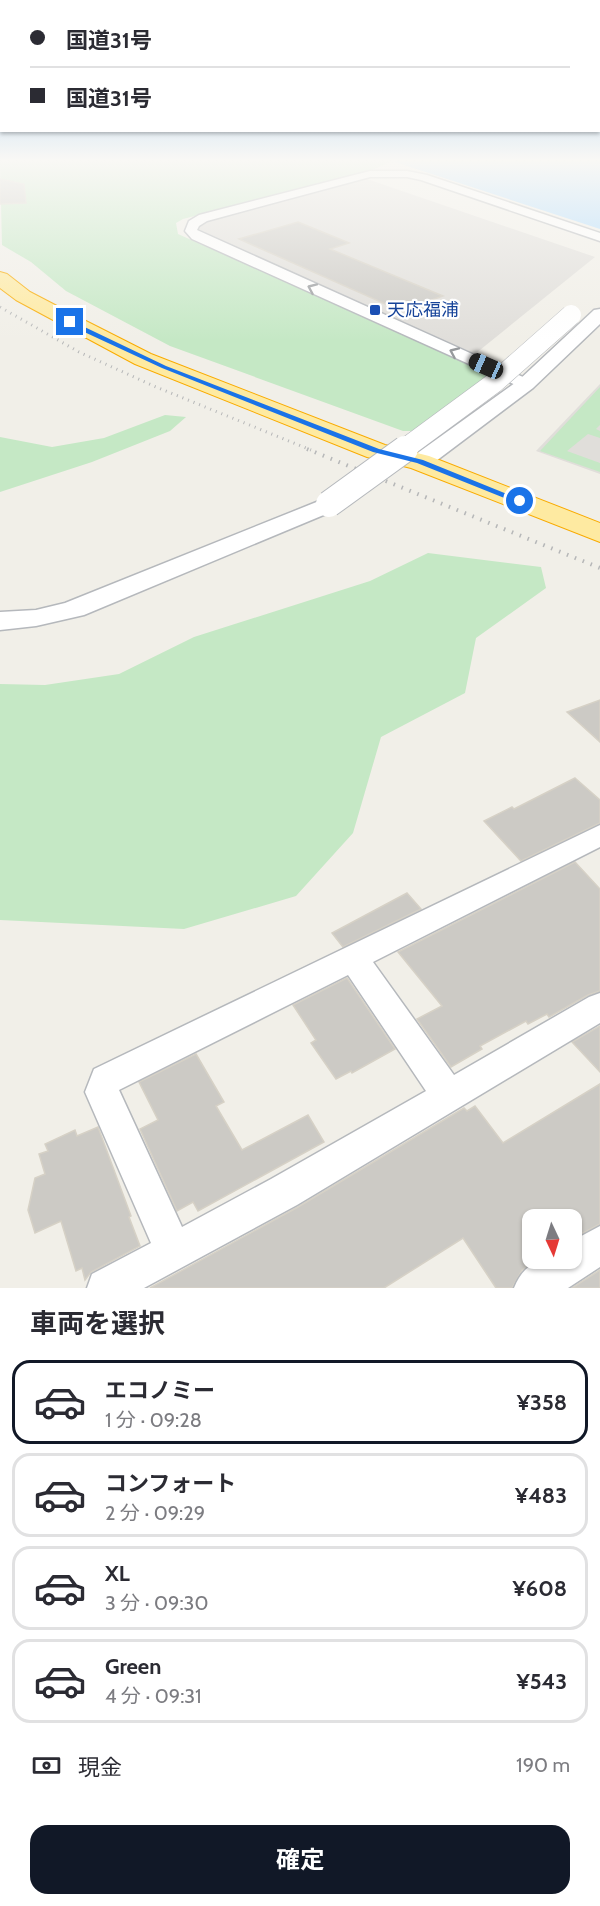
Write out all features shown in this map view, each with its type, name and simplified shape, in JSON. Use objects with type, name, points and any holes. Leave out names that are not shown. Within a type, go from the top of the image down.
[{"type":"highway","points":[[0,259],[21,278],[68,306],[158,350],[388,443],[420,462]]},
{"type":"highway","points":[[0,278],[23,296],[60,317],[143,359],[376,451],[420,462],[600,532]]},
{"type":"street","points":[[198,221],[193,224],[191,231],[196,236],[526,384]]},
{"type":"street","points":[[553,221],[600,237]]},
{"type":"street","points":[[0,621],[36,618],[74,609],[329,504],[494,383],[580,308],[600,307]]},
{"type":"street","points":[[420,462],[526,384],[600,314]]},
{"type":"street","points":[[174,1251],[102,1092],[106,1080],[600,835]]},
{"type":"street","points":[[353,958],[449,1096]]},
{"type":"street","points":[[106,1288],[284,1192],[600,1007]]},
{"type":"street","points":[[533,1288],[600,1245]]},
{"type":"shaded area","points":[[207,221],[490,221],[595,257],[475,354],[199,231],[200,226]]},
{"type":"shaded area","points":[[600,384],[600,474],[536,451]]},
{"type":"green space","points":[[1,221],[179,221],[176,223],[178,234],[488,372],[493,379],[420,431],[403,431],[170,346],[66,291],[31,262],[2,245]]},
{"type":"green space","points":[[600,387],[600,425],[596,429],[600,431],[600,438],[588,434],[567,451],[600,463],[600,472],[540,451]]},
{"type":"green space","points":[[165,415],[186,417],[170,431],[92,462],[0,492],[0,437],[52,447],[104,438]]},
{"type":"green space","points":[[428,553],[541,567],[546,588],[476,638],[465,693],[381,737],[353,833],[296,896],[184,929],[0,920],[0,684],[45,685],[119,674],[194,637],[370,581]]},
{"type":"water","points":[[576,221],[600,221],[600,229]]},
{"type":"building","points":[[298,222],[349,243],[330,249],[443,296],[401,311],[239,239]]},
{"type":"building","points":[[600,700],[600,742],[567,712]]},
{"type":"building","points":[[575,778],[600,800],[600,823],[521,861],[484,821],[512,807],[514,809]]},
{"type":"building","points":[[575,862],[600,889],[600,991],[588,995],[549,1017],[547,1014],[528,1024],[526,1021],[480,1046],[482,1049],[451,1067],[417,1019],[442,1006],[398,952]]},
{"type":"building","points":[[407,893],[421,909],[343,947],[332,933]]},
{"type":"building","points":[[347,978],[395,1049],[352,1073],[351,1071],[336,1079],[311,1043],[316,1040],[293,1005]]},
{"type":"building","points":[[600,1026],[600,1072],[572,1042]]},
{"type":"building","points":[[196,1054],[224,1102],[216,1106],[242,1150],[308,1115],[324,1142],[198,1211],[193,1202],[177,1211],[140,1129],[158,1120],[139,1082]]},
{"type":"building","points":[[600,1084],[600,1224],[582,1234],[582,1209],[522,1209],[524,1269],[512,1288],[496,1288],[463,1238],[384,1288],[150,1288],[298,1207],[464,1108],[467,1111],[475,1106],[503,1143]]},
{"type":"building","points":[[98,1127],[140,1246],[91,1272],[85,1280],[82,1268],[76,1271],[61,1221],[35,1233],[28,1210],[35,1178],[45,1174],[39,1154],[48,1151],[45,1144],[75,1130],[77,1136]]},
{"type":"building","points":[[600,1270],[600,1288],[572,1288]]},
{"type":"railway","points":[[0,307],[79,352],[156,387],[311,450]]},
{"type":"railway","points":[[307,449],[600,568]]},
{"type":"place","name":"天応福浦","points":[[375,310]]},
{"type":"route","points":[[70,322],[143,359],[376,451],[420,462],[520,501]]}]
